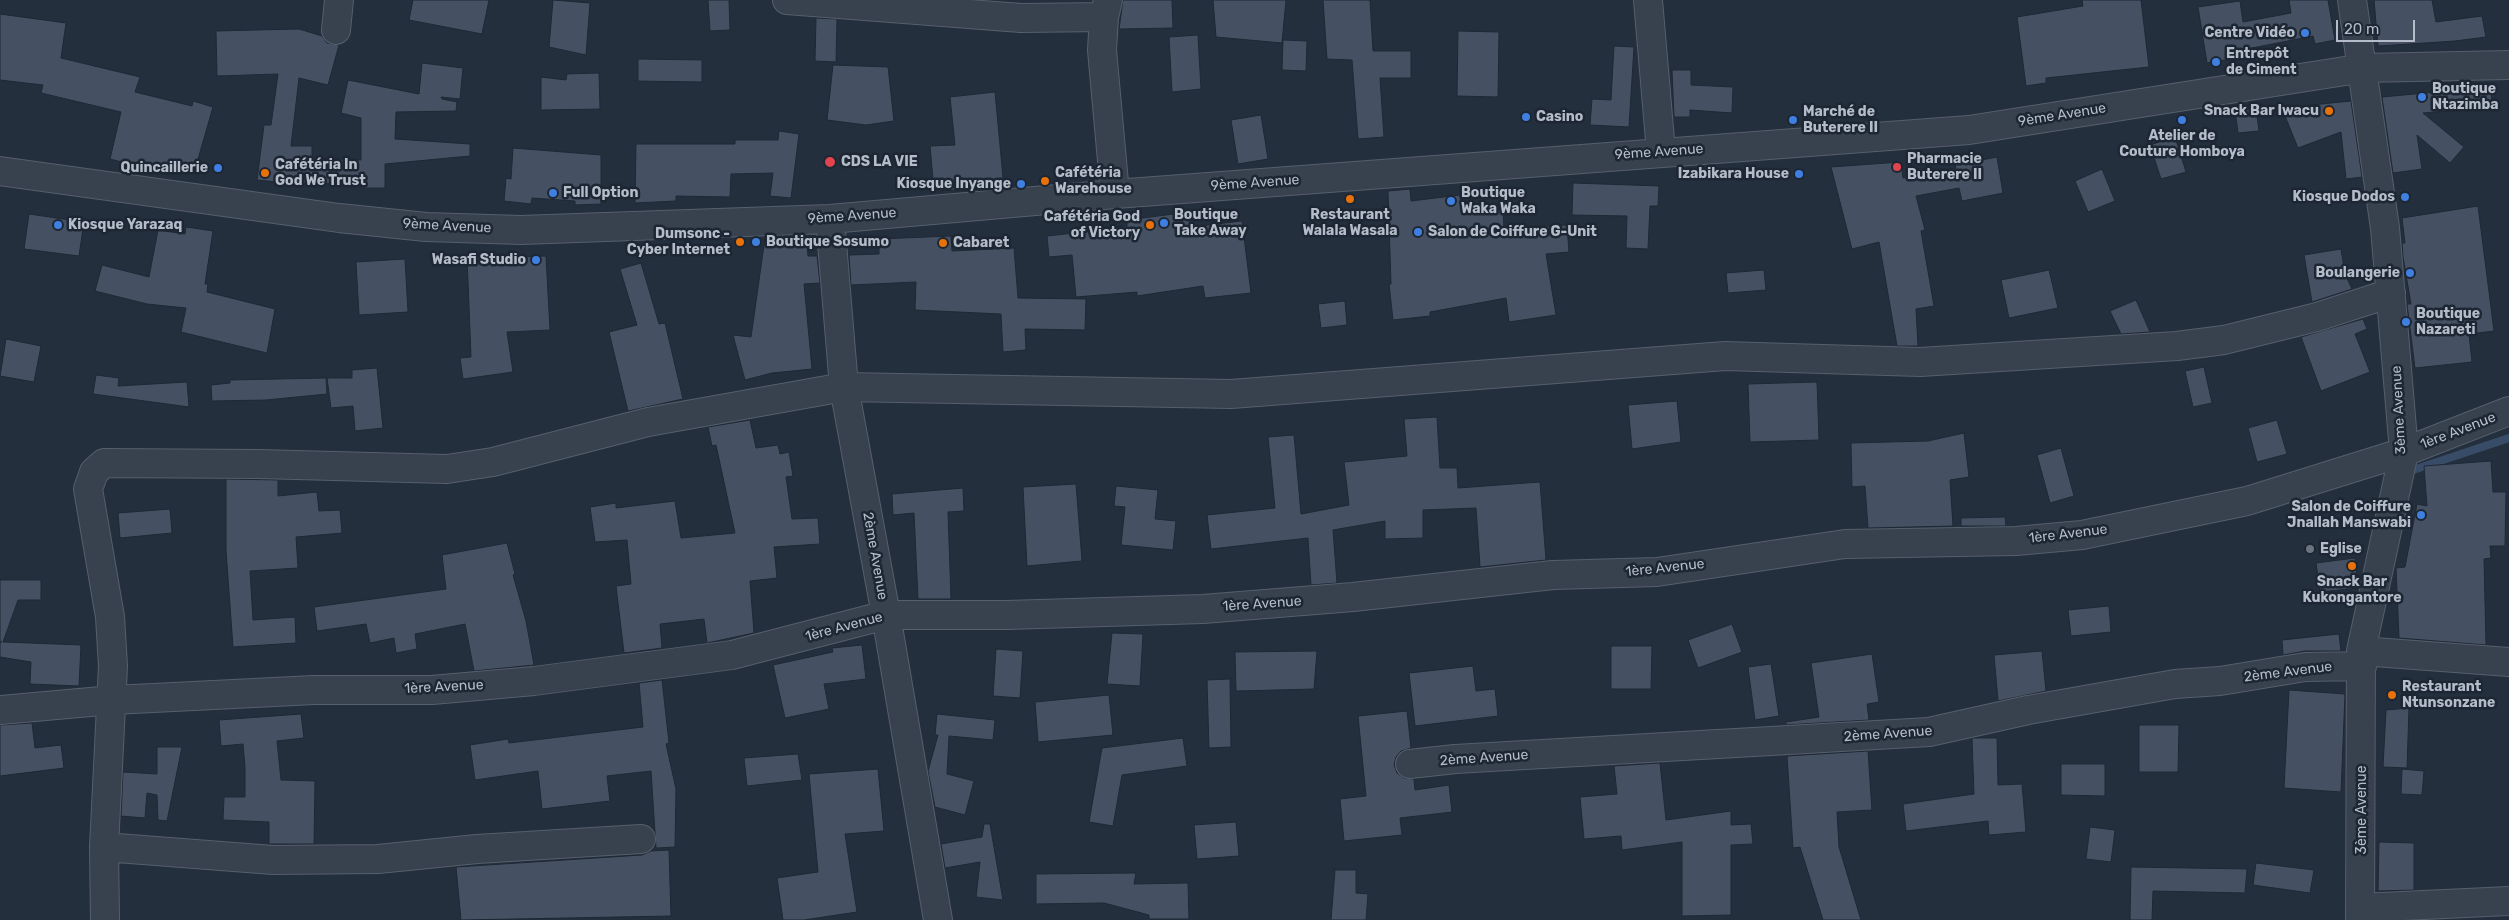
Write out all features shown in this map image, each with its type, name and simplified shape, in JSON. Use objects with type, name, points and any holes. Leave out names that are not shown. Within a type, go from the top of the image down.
[{"type":"street","points":[[336,30],[339,0]]},
{"type":"street","points":[[786,0],[1021,18],[1106,9],[1102,50],[1115,194]]},
{"type":"street","points":[[1648,0],[1661,152]]},
{"type":"street","name":"3ème Avenue","points":[[2352,0],[2364,68],[2386,228],[2404,452],[2362,659],[2360,914],[2509,901]]},
{"type":"street","name":"9ème Avenue","points":[[0,171],[330,217],[426,227],[521,230],[830,219],[1115,194],[1969,130],[2364,68],[2509,65]]},
{"type":"street","name":"2ème Avenue","points":[[830,219],[844,387],[886,616],[938,920]]},
{"type":"street","points":[[105,920],[104,847],[113,700],[110,617],[88,489],[94,472],[104,463],[258,464],[448,469],[493,462],[648,422],[844,387],[1231,394],[1726,356],[1920,362],[2177,346],[2224,340],[2318,317],[2392,293]]},
{"type":"street","name":"1ère Avenue","points":[[0,710],[113,700],[314,690],[432,690],[534,682],[732,655],[886,616],[1007,615],[1212,608],[1353,598],[1553,575],[1657,572],[1846,544],[2016,540],[2082,535],[2247,501],[2404,452],[2509,411]]},
{"type":"street","name":"2ème Avenue","points":[[1410,764],[1455,759],[1930,732],[2028,710],[2175,684],[2220,682],[2362,659],[2509,662]]},
{"type":"street","points":[[104,847],[273,860],[378,859],[477,849],[641,839]]},
{"type":"building","points":[[413,0],[489,0],[482,34],[409,20]]},
{"type":"building","points":[[553,0],[590,3],[586,55],[549,47]]},
{"type":"building","points":[[708,0],[729,0],[730,30],[710,31]]},
{"type":"building","points":[[1123,0],[1172,0],[1173,28],[1119,29]]},
{"type":"building","points":[[1213,0],[1286,0],[1282,43],[1216,37]]},
{"type":"building","points":[[1323,0],[1370,0],[1373,51],[1411,51],[1411,78],[1380,78],[1384,137],[1358,139],[1352,60],[1327,59]]},
{"type":"building","points":[[2082,0],[2141,0],[2149,67],[2046,78],[2046,83],[2026,86],[2017,17],[2083,6]]},
{"type":"building","points":[[2289,0],[2328,0],[2335,40],[2315,44],[2313,36],[2247,49],[2249,56],[2207,63],[2198,7],[2240,1],[2243,22],[2291,13]]},
{"type":"building","points":[[2374,0],[2432,0],[2436,22],[2482,16],[2486,37],[2378,46]]},
{"type":"building","points":[[0,14],[66,23],[61,58],[140,77],[135,92],[192,106],[193,101],[213,107],[194,173],[169,170],[168,174],[110,159],[121,112],[41,93],[43,85],[0,80]]},
{"type":"building","points":[[816,18],[837,19],[836,62],[815,61]]},
{"type":"building","points":[[299,29],[322,36],[327,43],[339,45],[328,85],[299,78],[291,146],[312,146],[312,158],[361,160],[361,118],[341,113],[348,80],[419,94],[422,63],[463,68],[460,99],[441,97],[442,99],[457,102],[456,111],[396,112],[395,139],[470,144],[470,156],[385,164],[385,188],[361,188],[361,184],[287,183],[257,180],[264,125],[271,125],[278,74],[217,76],[216,31]]},
{"type":"building","points":[[1458,31],[1499,32],[1498,97],[1457,96]]},
{"type":"building","points":[[1198,35],[1201,89],[1172,92],[1169,37]]},
{"type":"building","points":[[1283,40],[1307,41],[1306,71],[1282,70]]},
{"type":"building","points":[[1614,46],[1634,47],[1629,127],[1590,125],[1592,99],[1611,100]]},
{"type":"building","points":[[638,59],[702,60],[702,82],[638,81]]},
{"type":"building","points":[[833,65],[888,67],[894,121],[866,125],[827,120]]},
{"type":"building","points":[[1672,70],[1691,70],[1691,85],[1733,87],[1732,113],[1690,110],[1690,117],[1674,117]]},
{"type":"building","points":[[599,73],[600,109],[541,110],[541,77],[566,80],[567,74]]},
{"type":"building","points":[[2491,87],[2492,107],[2423,113],[2464,147],[2450,163],[2417,135],[2422,169],[2393,173],[2382,97]]},
{"type":"building","points":[[995,92],[1004,188],[934,191],[930,146],[955,145],[950,97]]},
{"type":"building","points":[[2351,101],[2362,177],[2346,179],[2341,132],[2298,148],[2285,116],[2311,105]]},
{"type":"building","points":[[2256,108],[2259,131],[2238,133],[2235,110]]},
{"type":"building","points":[[1261,115],[1268,159],[1238,164],[1231,120]]},
{"type":"building","points":[[779,131],[799,134],[791,198],[770,196],[773,173],[731,174],[730,197],[676,196],[676,201],[635,203],[636,144],[735,144],[735,140],[778,140]]},
{"type":"building","points":[[2175,137],[2186,172],[2161,179],[2150,145]]},
{"type":"building","points":[[513,148],[601,155],[601,204],[575,205],[575,201],[532,198],[531,204],[504,201],[506,178],[511,179]]},
{"type":"building","points":[[1997,157],[2003,193],[1962,201],[1959,188],[1916,196],[1925,230],[1921,231],[1934,306],[1916,309],[1918,346],[1897,346],[1879,242],[1852,249],[1831,167],[1901,162],[1903,178],[1956,168],[1955,165]]},
{"type":"building","points":[[2102,169],[2115,201],[2088,212],[2075,181]]},
{"type":"building","points":[[1573,183],[1659,186],[1658,206],[1650,206],[1648,249],[1626,248],[1627,216],[1572,215]]},
{"type":"building","points":[[1410,189],[1411,201],[1460,195],[1461,212],[1503,209],[1504,229],[1567,225],[1569,252],[1546,254],[1556,315],[1509,322],[1506,298],[1430,312],[1430,316],[1393,320],[1389,284],[1391,284],[1388,191]]},
{"type":"building","points":[[2478,206],[2494,331],[2469,334],[2472,362],[2415,368],[2407,304],[2411,304],[2403,257],[2402,243],[2405,243],[2402,218]]},
{"type":"building","points":[[1189,212],[1191,227],[1242,221],[1251,293],[1205,298],[1203,286],[1137,296],[1137,292],[1076,297],[1072,255],[1049,257],[1047,236],[1093,231],[1093,228],[1127,226],[1127,220]]},
{"type":"building","points":[[29,214],[84,222],[79,256],[24,249]]},
{"type":"building","points":[[186,227],[213,231],[205,284],[208,284],[207,292],[275,309],[267,353],[181,332],[186,308],[147,304],[95,291],[102,265],[149,277],[158,230],[185,234]]},
{"type":"building","points":[[806,235],[808,256],[817,256],[820,283],[804,284],[812,369],[772,373],[745,380],[733,335],[751,337],[765,238]]},
{"type":"building","points":[[951,236],[952,251],[1014,248],[1018,298],[1086,299],[1085,330],[1025,329],[1026,350],[1003,352],[1001,314],[915,310],[916,282],[851,285],[849,255],[879,254],[879,239]]},
{"type":"building","points":[[2341,249],[2345,274],[2352,289],[2312,302],[2304,255]]},
{"type":"building","points":[[520,255],[520,257],[546,256],[550,330],[507,332],[513,372],[463,379],[460,358],[471,357],[467,257]]},
{"type":"building","points":[[405,259],[408,312],[359,315],[356,262]]},
{"type":"building","points":[[641,263],[659,324],[665,323],[683,399],[628,411],[609,332],[637,325],[620,269]]},
{"type":"building","points":[[1764,270],[1766,290],[1728,293],[1726,273]]},
{"type":"building","points":[[2049,270],[2058,308],[2009,318],[2001,280]]},
{"type":"building","points":[[2136,300],[2150,332],[2121,334],[2110,311]]},
{"type":"building","points":[[1345,301],[1347,325],[1321,328],[1318,304]]},
{"type":"building","points":[[2363,319],[2367,329],[2355,334],[2370,372],[2321,391],[2301,337]]},
{"type":"building","points":[[6,339],[41,346],[34,382],[0,376]]},
{"type":"building","points":[[2204,367],[2212,403],[2193,407],[2185,371]]},
{"type":"building","points":[[377,368],[383,428],[355,431],[353,406],[331,408],[327,378],[352,378],[352,370]]},
{"type":"building","points":[[96,375],[119,378],[118,386],[187,382],[189,407],[93,394]]},
{"type":"building","points":[[326,378],[327,394],[266,400],[212,401],[211,385],[230,383],[230,380]]},
{"type":"building","points":[[1817,382],[1819,440],[1750,442],[1748,384]]},
{"type":"building","points":[[1677,401],[1681,442],[1632,449],[1628,405]]},
{"type":"building","points":[[1437,417],[1440,468],[1457,468],[1458,488],[1540,482],[1546,560],[1480,567],[1476,508],[1423,510],[1423,538],[1385,539],[1385,521],[1333,530],[1337,583],[1311,585],[1308,538],[1211,549],[1207,515],[1275,508],[1268,437],[1294,435],[1301,514],[1349,505],[1344,462],[1407,456],[1404,419]]},
{"type":"building","points":[[750,420],[756,448],[778,445],[780,454],[789,452],[793,476],[786,477],[792,519],[818,518],[820,544],[774,547],[777,578],[750,581],[754,633],[707,643],[704,619],[660,624],[662,648],[624,653],[616,586],[631,584],[627,540],[595,542],[590,507],[616,503],[616,508],[675,501],[681,538],[735,533],[716,445],[712,446],[708,427]]},
{"type":"building","points":[[2277,420],[2287,454],[2257,462],[2248,428]]},
{"type":"building","points":[[1964,433],[1969,477],[1950,480],[1953,526],[1868,528],[1865,486],[1852,487],[1851,443],[1928,441]]},
{"type":"building","points":[[2061,448],[2074,496],[2050,503],[2037,455]]},
{"type":"building","points":[[2491,461],[2493,492],[2506,492],[2505,546],[2490,546],[2491,558],[2484,559],[2486,645],[2399,638],[2396,568],[2405,567],[2417,504],[2427,506],[2424,466]]},
{"type":"building","points":[[226,479],[278,480],[278,496],[317,492],[319,511],[340,510],[342,533],[296,537],[298,568],[250,571],[253,620],[295,617],[296,643],[233,647],[226,550]]},
{"type":"building","points":[[1076,484],[1082,561],[1027,566],[1023,487]]},
{"type":"building","points":[[1116,486],[1158,490],[1155,519],[1176,521],[1173,550],[1121,545],[1125,507],[1114,506]]},
{"type":"building","points":[[963,488],[964,511],[948,512],[951,599],[918,599],[914,513],[893,515],[892,494]]},
{"type":"building","points":[[170,509],[172,533],[120,538],[118,513]]},
{"type":"building","points":[[2005,517],[2006,526],[1961,526],[1961,518]]},
{"type":"building","points":[[507,543],[515,574],[513,575],[526,621],[534,665],[474,671],[465,624],[415,634],[417,649],[396,653],[394,638],[370,643],[366,624],[317,631],[314,607],[446,589],[442,555]]},
{"type":"building","points":[[2355,558],[2358,588],[2320,592],[2316,563]]},
{"type":"building","points":[[0,580],[41,580],[41,600],[18,600],[3,642],[81,645],[79,686],[30,684],[31,662],[0,657]]},
{"type":"building","points":[[2109,606],[2111,632],[2071,636],[2068,610]]},
{"type":"building","points":[[1732,624],[1742,652],[1698,668],[1688,640]]},
{"type":"building","points":[[1112,633],[1143,634],[1140,686],[1107,684]]},
{"type":"building","points":[[2339,634],[2341,651],[2305,651],[2283,655],[2282,640]]},
{"type":"building","points":[[862,645],[866,679],[824,684],[829,709],[785,718],[773,665],[833,652],[832,648]]},
{"type":"building","points":[[1611,646],[1652,646],[1651,689],[1611,689]]},
{"type":"building","points":[[996,649],[1023,651],[1020,698],[993,696]]},
{"type":"building","points":[[1317,651],[1314,689],[1236,691],[1235,652]]},
{"type":"building","points":[[2042,651],[2046,691],[1998,701],[1994,655]]},
{"type":"building","points":[[1872,654],[1879,702],[1867,704],[1869,720],[1786,725],[1786,722],[1819,717],[1811,663]]},
{"type":"building","points":[[1771,664],[1779,716],[1755,720],[1748,667]]},
{"type":"building","points":[[1473,666],[1476,691],[1495,689],[1498,716],[1415,726],[1409,673]]},
{"type":"building","points":[[1230,679],[1231,747],[1209,748],[1207,680]]},
{"type":"building","points":[[662,680],[669,743],[666,744],[676,789],[675,847],[656,848],[651,771],[607,776],[610,801],[542,809],[538,771],[475,780],[470,745],[508,739],[509,743],[643,727],[639,683]]},
{"type":"building","points":[[2289,690],[2345,694],[2341,792],[2284,788]]},
{"type":"building","points":[[1109,695],[1113,735],[1038,742],[1035,702]]},
{"type":"building","points":[[2409,708],[2407,768],[2383,767],[2386,710]]},
{"type":"building","points":[[1407,711],[1411,748],[1401,751],[1396,757],[1394,765],[1397,773],[1404,778],[1414,779],[1415,790],[1449,785],[1452,812],[1400,818],[1402,835],[1344,841],[1340,799],[1366,796],[1358,716]]},
{"type":"building","points":[[301,714],[304,738],[277,741],[281,780],[315,781],[314,844],[269,844],[269,822],[223,820],[224,797],[245,797],[245,767],[243,744],[221,746],[219,720]]},
{"type":"building","points":[[937,714],[995,720],[993,740],[949,736],[947,774],[974,781],[965,815],[935,807],[928,771],[938,735],[935,735]]},
{"type":"building","points":[[32,723],[35,748],[61,745],[64,768],[0,776],[0,725]]},
{"type":"building","points":[[2139,725],[2179,725],[2178,772],[2139,772]]},
{"type":"building","points":[[1183,738],[1187,766],[1122,775],[1113,826],[1089,822],[1102,748]]},
{"type":"building","points":[[1972,738],[1997,738],[1998,785],[2022,784],[2026,832],[1989,835],[1988,821],[1906,831],[1903,804],[1974,794]]},
{"type":"building","points":[[157,747],[182,747],[167,821],[158,820],[157,795],[147,793],[145,818],[121,816],[123,772],[157,774]]},
{"type":"building","points":[[1868,751],[1872,810],[1837,812],[1839,847],[1861,920],[1823,920],[1800,847],[1793,848],[1787,756]]},
{"type":"building","points":[[798,754],[802,780],[747,786],[744,758]]},
{"type":"building","points":[[1660,763],[1666,820],[1731,811],[1731,825],[1751,824],[1753,844],[1731,845],[1731,915],[1682,916],[1682,842],[1622,850],[1621,836],[1584,839],[1580,797],[1617,794],[1614,766]]},
{"type":"building","points":[[2061,764],[2105,764],[2105,796],[2061,795]]},
{"type":"building","points":[[878,769],[884,831],[845,834],[857,912],[804,920],[783,920],[777,878],[818,872],[809,774]]},
{"type":"building","points":[[2402,769],[2424,771],[2422,795],[2401,794]]},
{"type":"building","points":[[1236,822],[1239,856],[1197,859],[1194,825]]},
{"type":"building","points":[[984,824],[990,824],[1003,900],[976,897],[980,862],[945,868],[941,844],[982,837]]},
{"type":"building","points":[[2090,827],[2115,830],[2111,862],[2086,859]]},
{"type":"building","points":[[2379,842],[2414,843],[2414,890],[2378,891]]},
{"type":"building","points":[[669,850],[671,916],[461,920],[456,867],[642,855],[651,851]]},
{"type":"building","points":[[2256,863],[2314,870],[2310,893],[2253,885]]},
{"type":"building","points":[[2131,867],[2247,869],[2245,893],[2153,891],[2152,920],[2130,920]]},
{"type":"building","points":[[1335,870],[1356,870],[1356,893],[1368,894],[1366,920],[1331,920]]},
{"type":"building","points":[[1136,873],[1134,884],[1188,883],[1189,919],[1149,919],[1149,915],[1104,903],[1036,904],[1036,874]]},
{"type":"waterway","points":[[2407,472],[2509,438]]},
{"type":"place","name":"Centre Vidéo","points":[[2305,33]]},
{"type":"place","name":"Entrepôt de Ciment","points":[[2216,62]]},
{"type":"place","name":"Boutique Ntazimba","points":[[2422,97]]},
{"type":"place","name":"Snack Bar Iwacu","points":[[2329,111]]},
{"type":"place","name":"Casino","points":[[1526,117]]},
{"type":"place","name":"Marché de Buterere II","points":[[1793,120]]},
{"type":"place","name":"Atelier de Couture Homboya","points":[[2182,120]]},
{"type":"place","name":"CDS LA VIE","points":[[830,162]]},
{"type":"place","name":"Pharmacie Buterere II","points":[[1897,167]]},
{"type":"place","name":"Quincaillerie","points":[[218,168]]},
{"type":"place","name":"Cafétéria In God We Trust","points":[[265,173]]},
{"type":"place","name":"Izabikara House","points":[[1799,174]]},
{"type":"place","name":"Cafétéria Warehouse","points":[[1045,181]]},
{"type":"place","name":"Kiosque Inyange","points":[[1021,184]]},
{"type":"place","name":"Full Option","points":[[553,193]]},
{"type":"place","name":"Kiosque Dodos","points":[[2405,197]]},
{"type":"place","name":"Restaurant Walala Wasala","points":[[1350,199]]},
{"type":"place","name":"Boutique Waka Waka","points":[[1451,201]]},
{"type":"place","name":"Boutique Take Away","points":[[1164,223]]},
{"type":"place","name":"Kiosque Yarazaq","points":[[58,225]]},
{"type":"place","name":"Cafétéria God of Victory","points":[[1150,225]]},
{"type":"place","name":"Salon de Coiffure G-Unit","points":[[1418,232]]},
{"type":"place","name":"Dumsonc - Cyber Internet","points":[[740,242]]},
{"type":"place","name":"Boutique Sosumo","points":[[756,242]]},
{"type":"place","name":"Cabaret","points":[[943,243]]},
{"type":"place","name":"Wasafi Studio","points":[[536,260]]},
{"type":"place","name":"Boulangerie","points":[[2410,273]]},
{"type":"place","name":"Boutique Nazareti","points":[[2406,322]]},
{"type":"place","name":"Salon de Coiffure Jnallah Manswabi","points":[[2421,515]]},
{"type":"place","name":"Eglise","points":[[2310,549]]},
{"type":"place","name":"Snack Bar Kukongantore","points":[[2352,566]]},
{"type":"place","name":"Restaurant Ntunsonzane","points":[[2392,695]]}]
